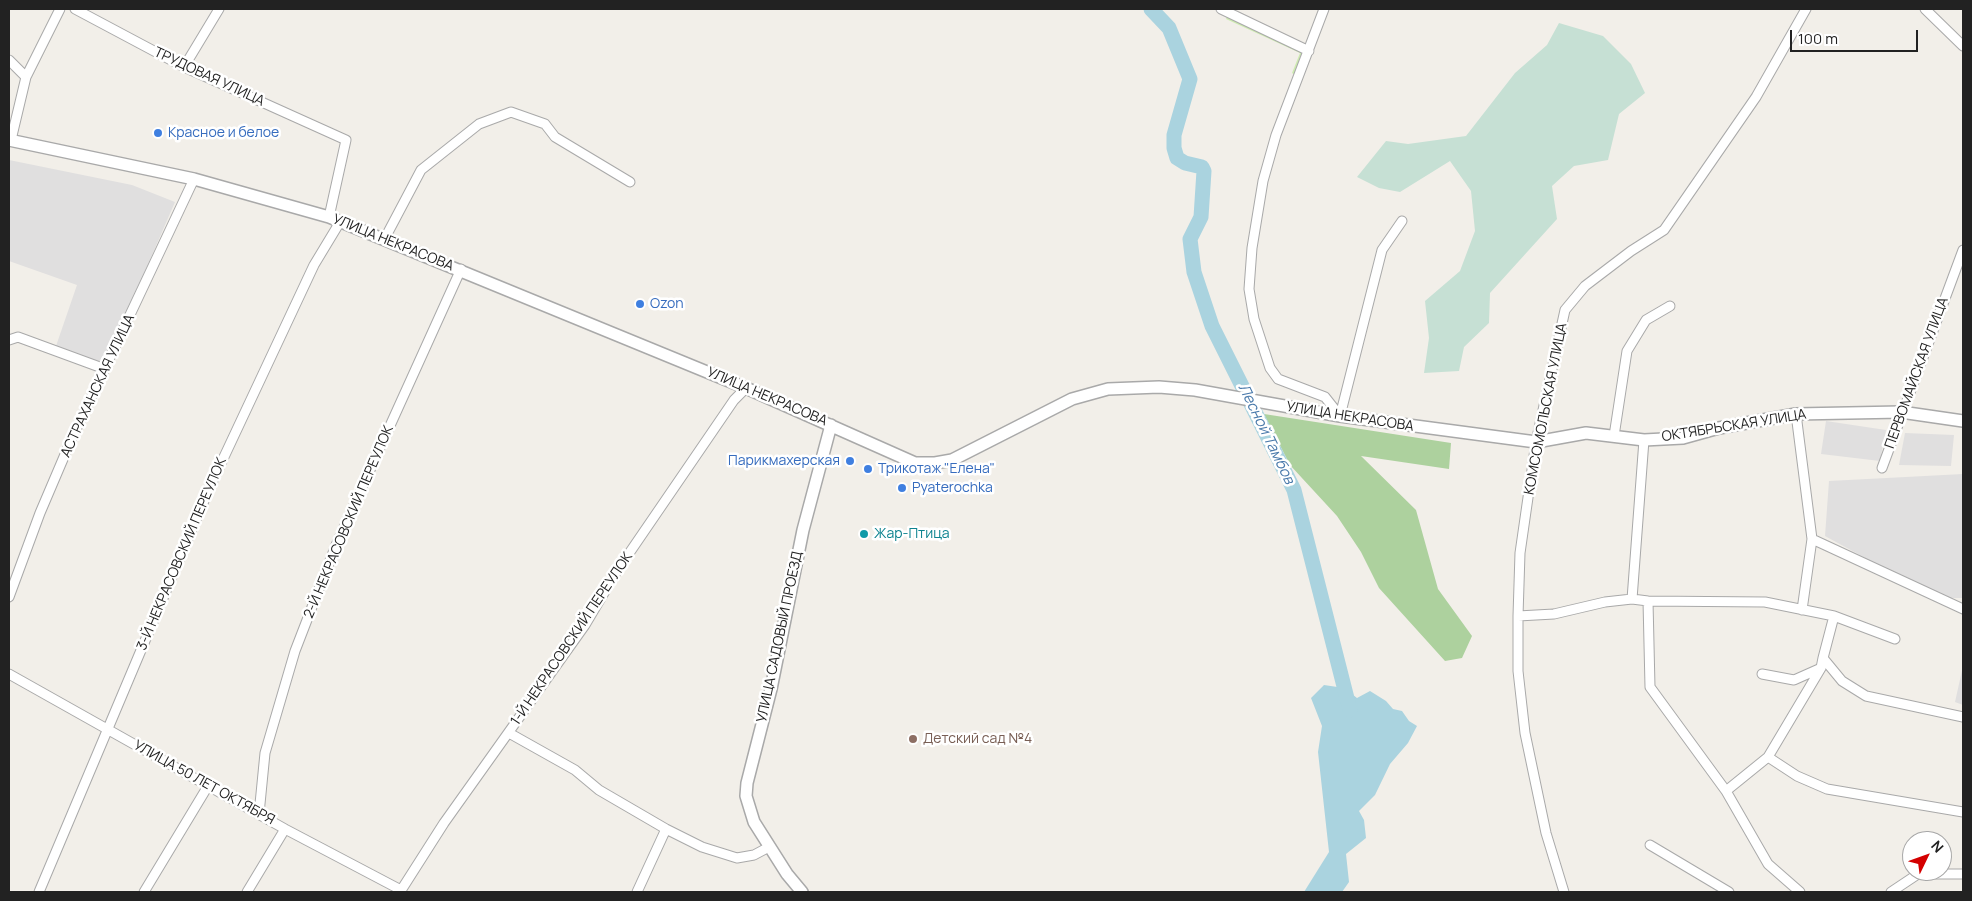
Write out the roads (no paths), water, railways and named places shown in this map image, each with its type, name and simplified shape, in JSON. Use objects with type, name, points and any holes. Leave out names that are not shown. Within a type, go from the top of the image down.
[{"type":"street","points":[[10,140],[26,77],[60,9]]},
{"type":"street","name":"ТРУДОВАЯ УЛИЦА","points":[[75,9],[184,67],[346,140]]},
{"type":"street","points":[[184,67],[219,9]]},
{"type":"street","points":[[1221,9],[1309,51]]},
{"type":"street","points":[[1324,9],[1276,135],[1263,181],[1252,248],[1249,289],[1254,319],[1270,368],[1278,379],[1325,397],[1340,416]]},
{"type":"street","name":"КОМСОМОЛЬСКАЯ УЛИЦА","points":[[1564,892],[1546,834],[1525,733],[1518,671],[1518,616],[1520,553],[1536,442],[1565,310],[1585,286],[1631,251],[1664,230],[1756,97],[1806,9]]},
{"type":"street","points":[[1925,9],[1963,46]]},
{"type":"street","points":[[9,60],[26,77]]},
{"type":"street","points":[[384,240],[421,170],[479,124],[512,112],[546,124],[555,137],[630,182]]},
{"type":"street","name":"УЛИЦА НЕКРАСОВА","points":[[10,140],[194,179],[335,220],[746,388],[916,462],[935,463],[952,460],[1072,399],[1108,388],[1159,387],[1195,390],[1340,416],[1536,442]]},
{"type":"street","name":"3-Й НЕКРАСОВСКИЙ ПЕРЕУЛОК","points":[[39,892],[109,729],[161,598],[209,489],[335,220],[346,140]]},
{"type":"street","name":"АСТРАХАНСКАЯ УЛИЦА","points":[[9,597],[47,496],[194,179]]},
{"type":"street","points":[[1340,416],[1382,250],[1402,221]]},
{"type":"street","name":"ПЕРВОМАЙСКАЯ УЛИЦА","points":[[1882,468],[1963,250]]},
{"type":"street","name":"2-Й НЕКРАСОВСКИЙ ПЕРЕУЛОК","points":[[258,814],[265,754],[296,651],[336,545],[461,270]]},
{"type":"street","points":[[1614,436],[1627,351],[1646,320],[1670,306]]},
{"type":"street","points":[[9,340],[18,337],[105,370]]},
{"type":"street","name":"1-Й НЕКРАСОВСКИЙ ПЕРЕУЛОК","points":[[400,891],[444,823],[585,625],[617,570],[734,400],[746,388]]},
{"type":"street","name":"ОКТЯБРЬСКАЯ УЛИЦА","points":[[1536,442],[1586,433],[1644,440],[1683,438],[1719,428],[1796,414],[1902,412],[1963,421]]},
{"type":"street","points":[[1796,414],[1812,539],[1802,610]]},
{"type":"street","name":"УЛИЦА САДОВЫЙ ПРОЕЗД","points":[[802,892],[769,847],[750,813],[746,796],[747,783],[771,689],[803,530],[831,424]]},
{"type":"street","points":[[1632,599],[1644,440]]},
{"type":"street","points":[[1812,539],[1963,609]]},
{"type":"street","points":[[1518,616],[1554,614],[1605,602],[1632,599],[1648,601],[1765,602],[1834,616],[1895,639]]},
{"type":"street","points":[[1648,601],[1650,687],[1726,791],[1768,864],[1788,888],[1800,892]]},
{"type":"street","points":[[1726,791],[1768,758],[1821,668],[1834,616]]},
{"type":"street","points":[[1823,658],[1842,681],[1866,696],[1963,717]]},
{"type":"street","points":[[1762,674],[1794,680],[1821,668]]},
{"type":"street","name":"УЛИЦА 50 ЛЕТ ОКТЯБРЯ","points":[[9,674],[285,829],[400,891]]},
{"type":"street","points":[[509,733],[575,770],[599,790],[666,829],[702,847],[730,857],[744,858],[769,847]]},
{"type":"street","points":[[1768,758],[1797,776],[1827,789],[1963,812]]},
{"type":"street","points":[[144,892],[208,786]]},
{"type":"street","points":[[247,892],[285,829]]},
{"type":"street","points":[[637,892],[666,829]]},
{"type":"street","points":[[1650,846],[1729,892]]},
{"type":"street","points":[[1891,892],[1918,874],[1963,874]]},
{"type":"water","points":[[1324,685],[1344,688],[1357,698],[1370,691],[1386,701],[1393,709],[1402,711],[1409,721],[1417,726],[1408,743],[1390,764],[1375,795],[1359,811],[1364,820],[1366,838],[1346,854],[1349,882],[1342,892],[1304,892],[1329,852],[1318,752],[1322,726],[1311,698]]},
{"type":"waterway","name":"Лесной Тамбов","points":[[1151,9],[1169,28],[1190,79],[1174,135],[1174,148],[1177,158],[1185,163],[1202,167],[1204,171],[1201,217],[1190,239],[1194,272],[1212,326],[1294,490],[1350,710]]},
{"type":"place","name":"Красное и белое","points":[[158,133]]},
{"type":"place","name":"Ozon","points":[[640,304]]},
{"type":"place","name":"Парикмахерская","points":[[850,461]]},
{"type":"place","name":"Трикотаж \"Елена\"","points":[[868,469]]},
{"type":"place","name":"Pyaterochka","points":[[902,488]]},
{"type":"place","name":"Жар-Птица","points":[[864,534]]},
{"type":"place","name":"Детский сад №4","points":[[913,739]]}]
